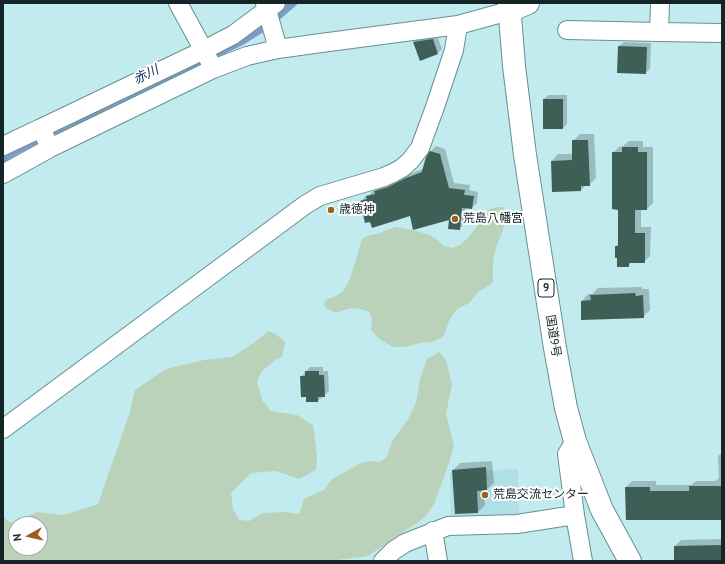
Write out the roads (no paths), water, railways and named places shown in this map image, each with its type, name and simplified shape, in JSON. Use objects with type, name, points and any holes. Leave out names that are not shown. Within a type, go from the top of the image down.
[{"type":"highway","name":"国道9号","points":[[515,6],[514,66],[525,154],[543,265],[554,348],[564,400],[575,441],[602,510],[630,561]]},
{"type":"street","points":[[178,3],[204,50],[212,69]]},
{"type":"street","points":[[659,32],[660,3]]},
{"type":"street","points":[[3,174],[45,137],[233,35],[269,5],[278,49]]},
{"type":"street","points":[[3,146],[45,137],[247,56],[278,49],[458,25],[515,6]]},
{"type":"street","points":[[3,429],[305,205],[320,196],[384,177],[393,173],[410,161],[420,148],[435,108],[454,50],[458,25]]},
{"type":"street","points":[[567,30],[722,33]]},
{"type":"street","points":[[575,441],[567,454],[583,561]]},
{"type":"street","points":[[383,561],[393,551],[405,543],[448,526],[518,524],[575,515]]},
{"type":"street","points":[[433,531],[438,561]]},
{"type":"place","name":"歳徳神","points":[[331,210]]},
{"type":"place","name":"荒島八幡宮","points":[[455,219]]},
{"type":"place","name":"荒島交流センター","points":[[485,495]]},
{"type":"water label","name":"赤川","points":[[146,75]]}]
